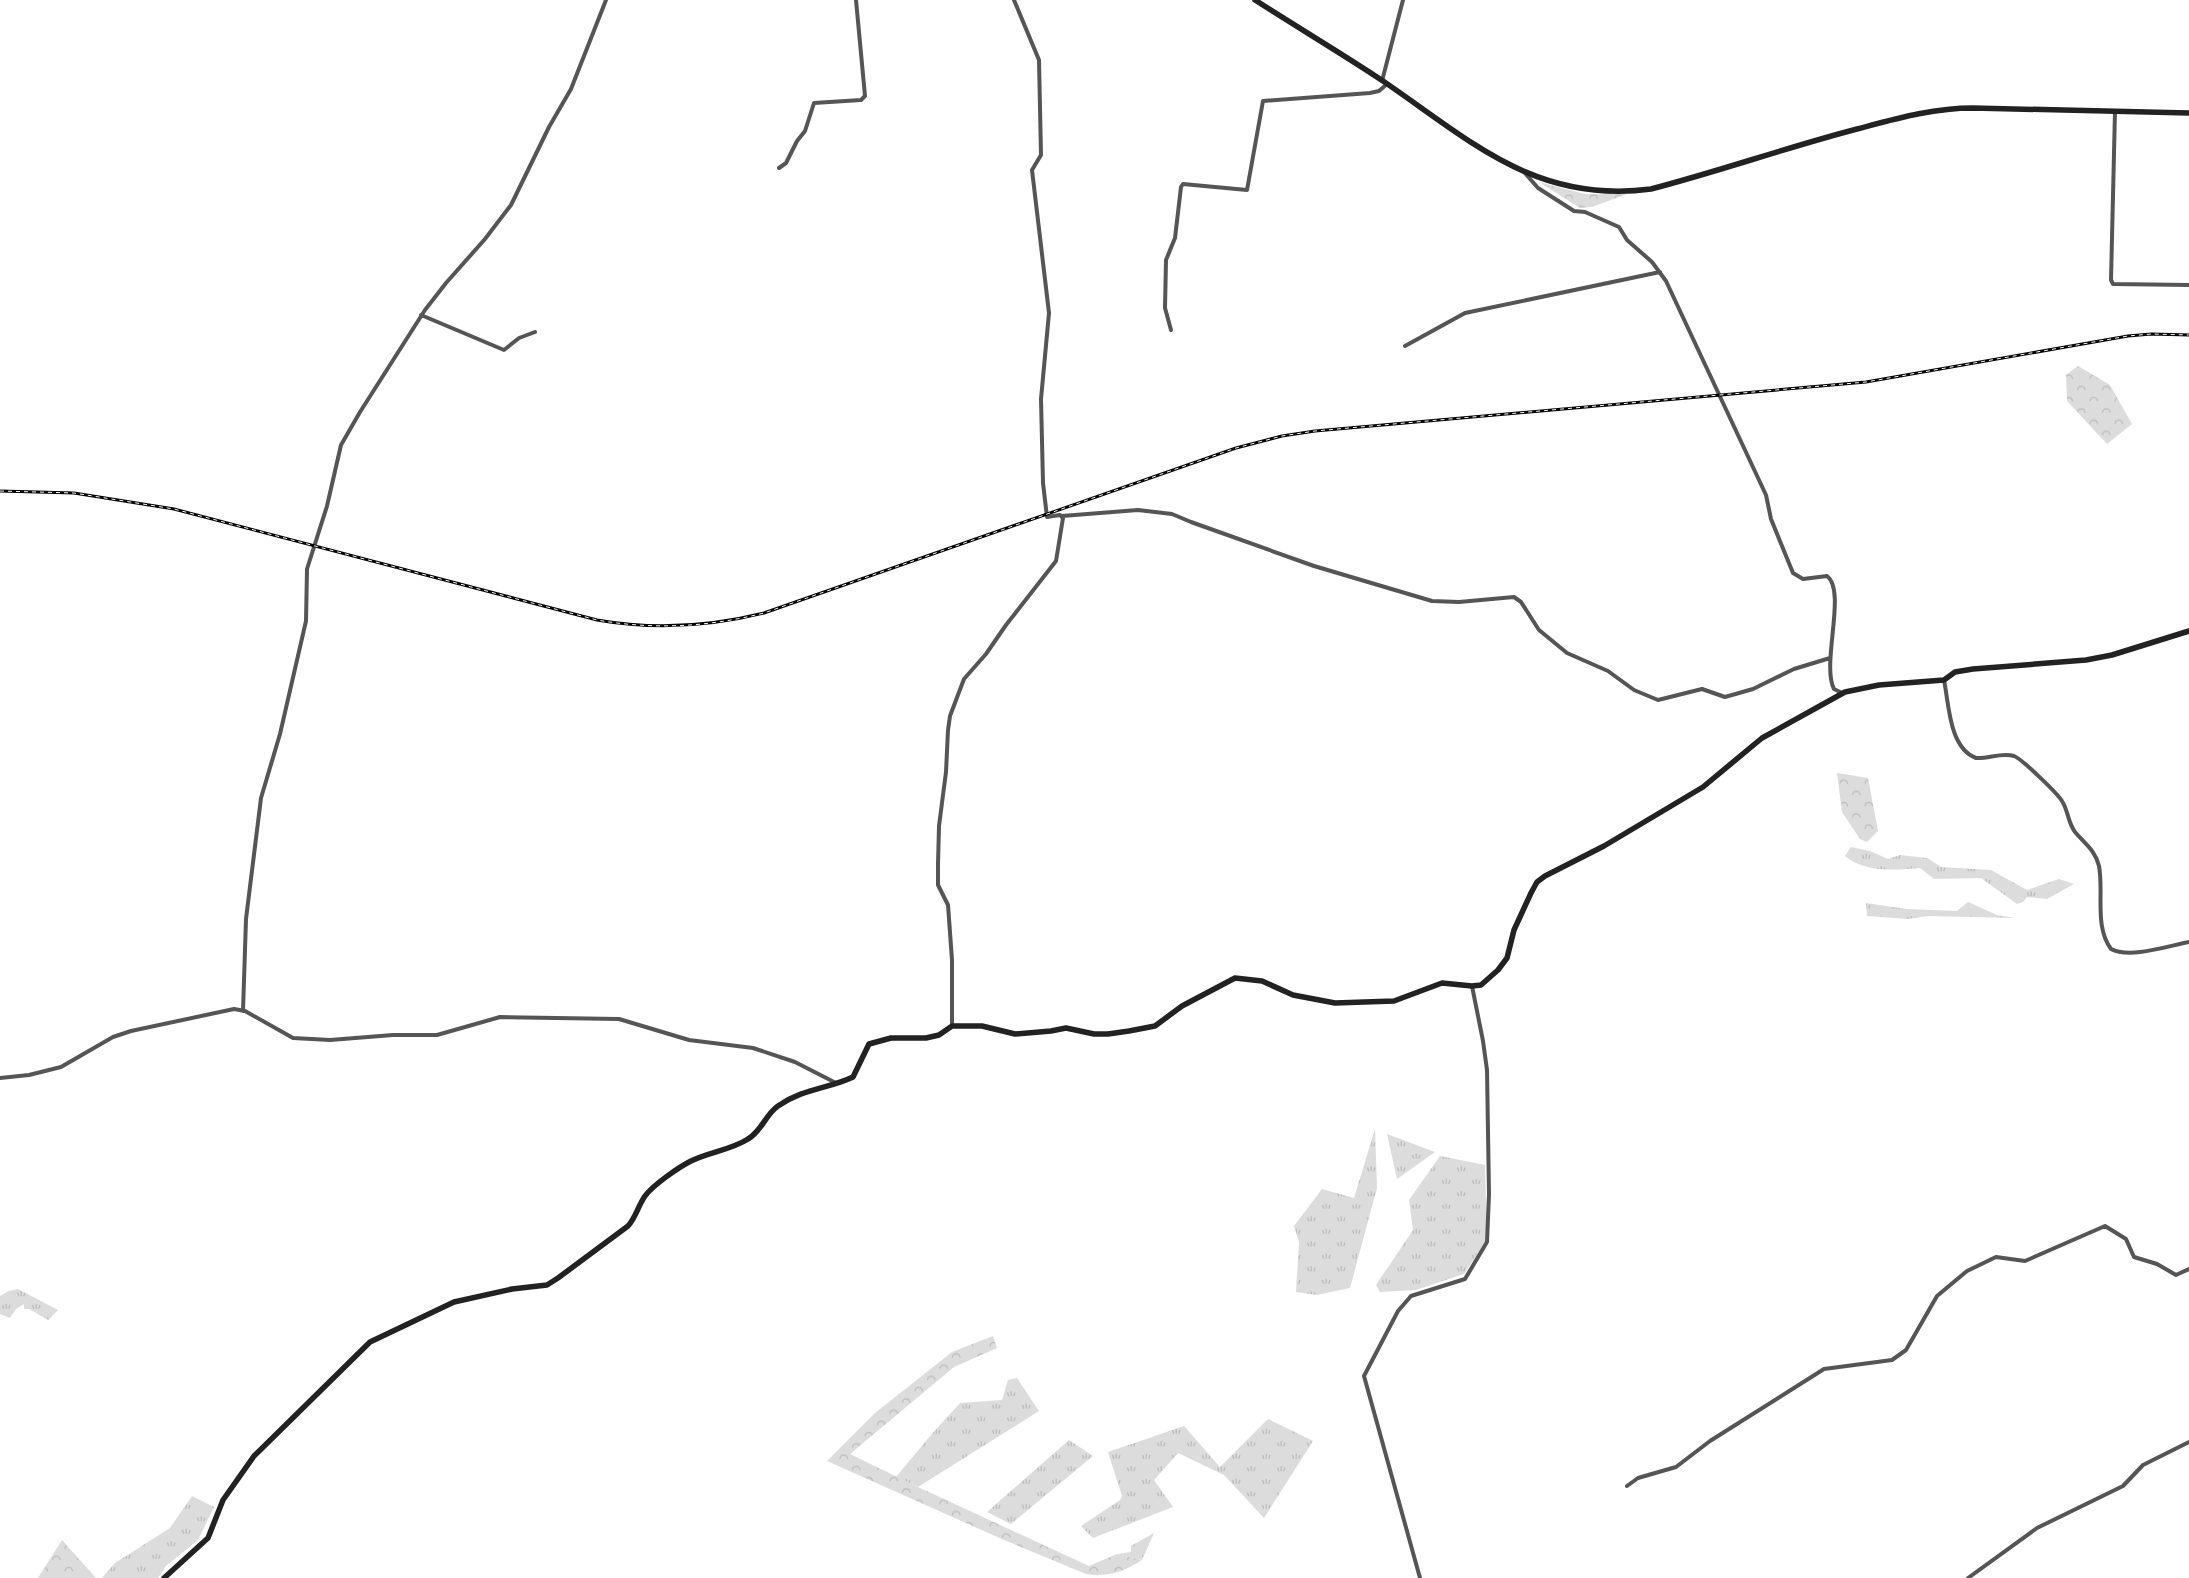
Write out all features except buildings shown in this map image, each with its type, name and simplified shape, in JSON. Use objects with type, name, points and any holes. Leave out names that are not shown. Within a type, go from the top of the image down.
[{"type":"street","points":[[243,1011],[246,919],[261,798],[280,734],[306,621],[306,577],[309,563],[322,526],[344,439],[421,315],[511,206],[549,127],[571,89],[606,0]]},
{"type":"street","points":[[779,168],[786,163],[797,141],[805,131],[814,103],[862,100],[865,96],[856,0]]},
{"type":"street","points":[[1014,0],[1039,60],[1041,155],[1032,170],[1049,313],[1041,399],[1043,483],[1047,517],[1138,510],[1172,514],[1314,566],[1432,601],[1460,602],[1514,597],[1520,602],[1539,630],[1567,653],[1608,671],[1634,690],[1658,700],[1702,689],[1725,697],[1753,689],[1794,669],[1830,658]]},
{"type":"street","points":[[1255,0],[1384,82],[1442,123],[1508,165],[1540,180],[1591,190],[1634,192],[1680,182],[1796,145],[1940,109],[1973,108],[2189,113]]},
{"type":"street","points":[[1171,330],[1165,308],[1166,260],[1174,238],[1181,186],[1183,184],[1247,190],[1263,101],[1379,91],[1384,82],[1403,0]]},
{"type":"street","points":[[2115,111],[2111,280],[2113,284],[2189,285]]},
{"type":"street","points":[[1525,173],[1538,188],[1574,211],[1585,212],[1619,227],[1627,240],[1652,262],[1660,272],[1766,495],[1771,520],[1793,573],[1804,579],[1827,576],[1832,581],[1835,609],[1830,658],[1832,686],[1842,694]]},
{"type":"street","points":[[1405,346],[1465,313],[1660,272]]},
{"type":"street","points":[[421,315],[504,350],[519,338],[535,332]]},
{"type":"street","points":[[952,1026],[952,960],[948,905],[938,885],[939,826],[946,772],[950,716],[964,680],[986,654],[1056,561],[1062,516]]},
{"type":"street","points":[[164,1578],[208,1538],[223,1500],[254,1456],[370,1342],[454,1302],[512,1289],[548,1285],[628,1226],[635,1217],[645,1196],[677,1170],[690,1162],[749,1139],[758,1133],[770,1112],[780,1104],[806,1091],[853,1078],[865,1048],[869,1044],[891,1038],[926,1038],[939,1034],[952,1026],[982,1026],[1015,1034],[1051,1032],[1066,1028],[1094,1034],[1129,1031],[1155,1026],[1182,1006],[1235,978],[1262,981],[1293,995],[1335,1003],[1394,1001],[1442,983],[1481,985],[1498,970],[1507,958],[1514,930],[1537,882],[1703,787],[1762,738],[1842,694],[1855,689],[1879,685],[1944,680],[1955,672],[2017,667],[2103,656],[2189,631]]},
{"type":"street","points":[[1944,680],[1955,736],[1964,750],[1976,758],[2014,756],[2030,768],[2062,801],[2075,832],[2094,853],[2099,867],[2102,924],[2111,949],[2119,952],[2138,952],[2189,942]]},
{"type":"street","points":[[1420,1578],[1364,1376],[1398,1311],[1411,1296],[1465,1279],[1487,1242],[1489,1194],[1487,1070],[1472,986]]},
{"type":"street","points":[[0,1078],[29,1075],[61,1067],[113,1037],[226,1009],[243,1011],[293,1038],[330,1040],[438,1034],[500,1017],[620,1019],[689,1040],[753,1048],[795,1062],[836,1083]]},
{"type":"street","points":[[1627,1486],[1638,1478],[1676,1467],[1710,1441],[1824,1368],[1892,1360],[1906,1350],[1938,1296],[1967,1270],[1996,1257],[2025,1262],[2105,1226],[2126,1239],[2134,1257],[2157,1264],[2176,1275],[2189,1269]]},
{"type":"street","points":[[1968,1578],[2037,1528],[2123,1486],[2143,1465],[2189,1442]]},
{"type":"green space","points":[[1539,182],[1585,194],[1627,194],[1592,207],[1580,208]]},
{"type":"green space","points":[[2078,366],[2110,385],[2132,424],[2107,444],[2067,401],[2066,375]]},
{"type":"green space","points":[[1837,773],[1868,778],[1878,831],[1867,842],[1860,839],[1842,812]]},
{"type":"green space","points":[[1851,847],[1870,851],[1888,859],[1900,855],[1927,858],[1941,867],[1991,870],[2027,890],[2059,879],[2074,884],[2047,899],[2027,897],[2023,902],[2017,904],[1981,878],[1934,879],[1920,868],[1881,869],[1862,865],[1845,856]]},
{"type":"green space","points":[[1968,902],[1997,915],[2015,918],[1928,916],[1908,919],[1867,916],[1866,903],[1907,909],[1957,911]]},
{"type":"green space","points":[[1375,1129],[1377,1188],[1350,1288],[1317,1295],[1296,1292],[1299,1242],[1294,1226],[1322,1189],[1354,1198]]},
{"type":"green space","points":[[1387,1134],[1435,1152],[1397,1179]]},
{"type":"green space","points":[[1440,1156],[1485,1165],[1487,1239],[1464,1274],[1416,1290],[1380,1292],[1376,1285],[1413,1230],[1409,1200]]},
{"type":"green space","points":[[18,1289],[58,1310],[48,1320],[29,1309],[24,1309],[24,1304],[16,1309],[10,1318],[0,1314],[0,1296]]},
{"type":"green space","points":[[993,1336],[997,1348],[954,1367],[850,1454],[1089,1566],[1117,1554],[1142,1560],[1115,1573],[1101,1575],[1086,1574],[1004,1540],[827,1461],[875,1413],[952,1352]]},
{"type":"green space","points":[[1017,1378],[1039,1411],[918,1487],[896,1477],[960,1403],[1002,1400],[1008,1380]]},
{"type":"green space","points":[[1268,1419],[1313,1441],[1264,1518],[1224,1475],[1178,1453],[1154,1480],[1173,1507],[1093,1538],[1081,1526],[1120,1500],[1122,1496],[1108,1452],[1184,1426],[1220,1467]]},
{"type":"green space","points":[[1069,1440],[1093,1456],[1011,1524],[987,1512]]},
{"type":"green space","points":[[192,1496],[214,1507],[198,1540],[166,1566],[158,1578],[102,1578],[115,1563],[170,1528]]},
{"type":"green space","points":[[1154,1533],[1142,1560],[1117,1554],[1131,1552],[1131,1546]]},
{"type":"green space","points":[[62,1540],[96,1578],[38,1578]]},
{"type":"railway","points":[[0,491],[74,493],[174,509],[597,620],[639,625],[681,626],[743,618],[764,613],[1236,448],[1282,436],[1315,431],[1866,382],[2128,336],[2151,334],[2189,335]]}]
